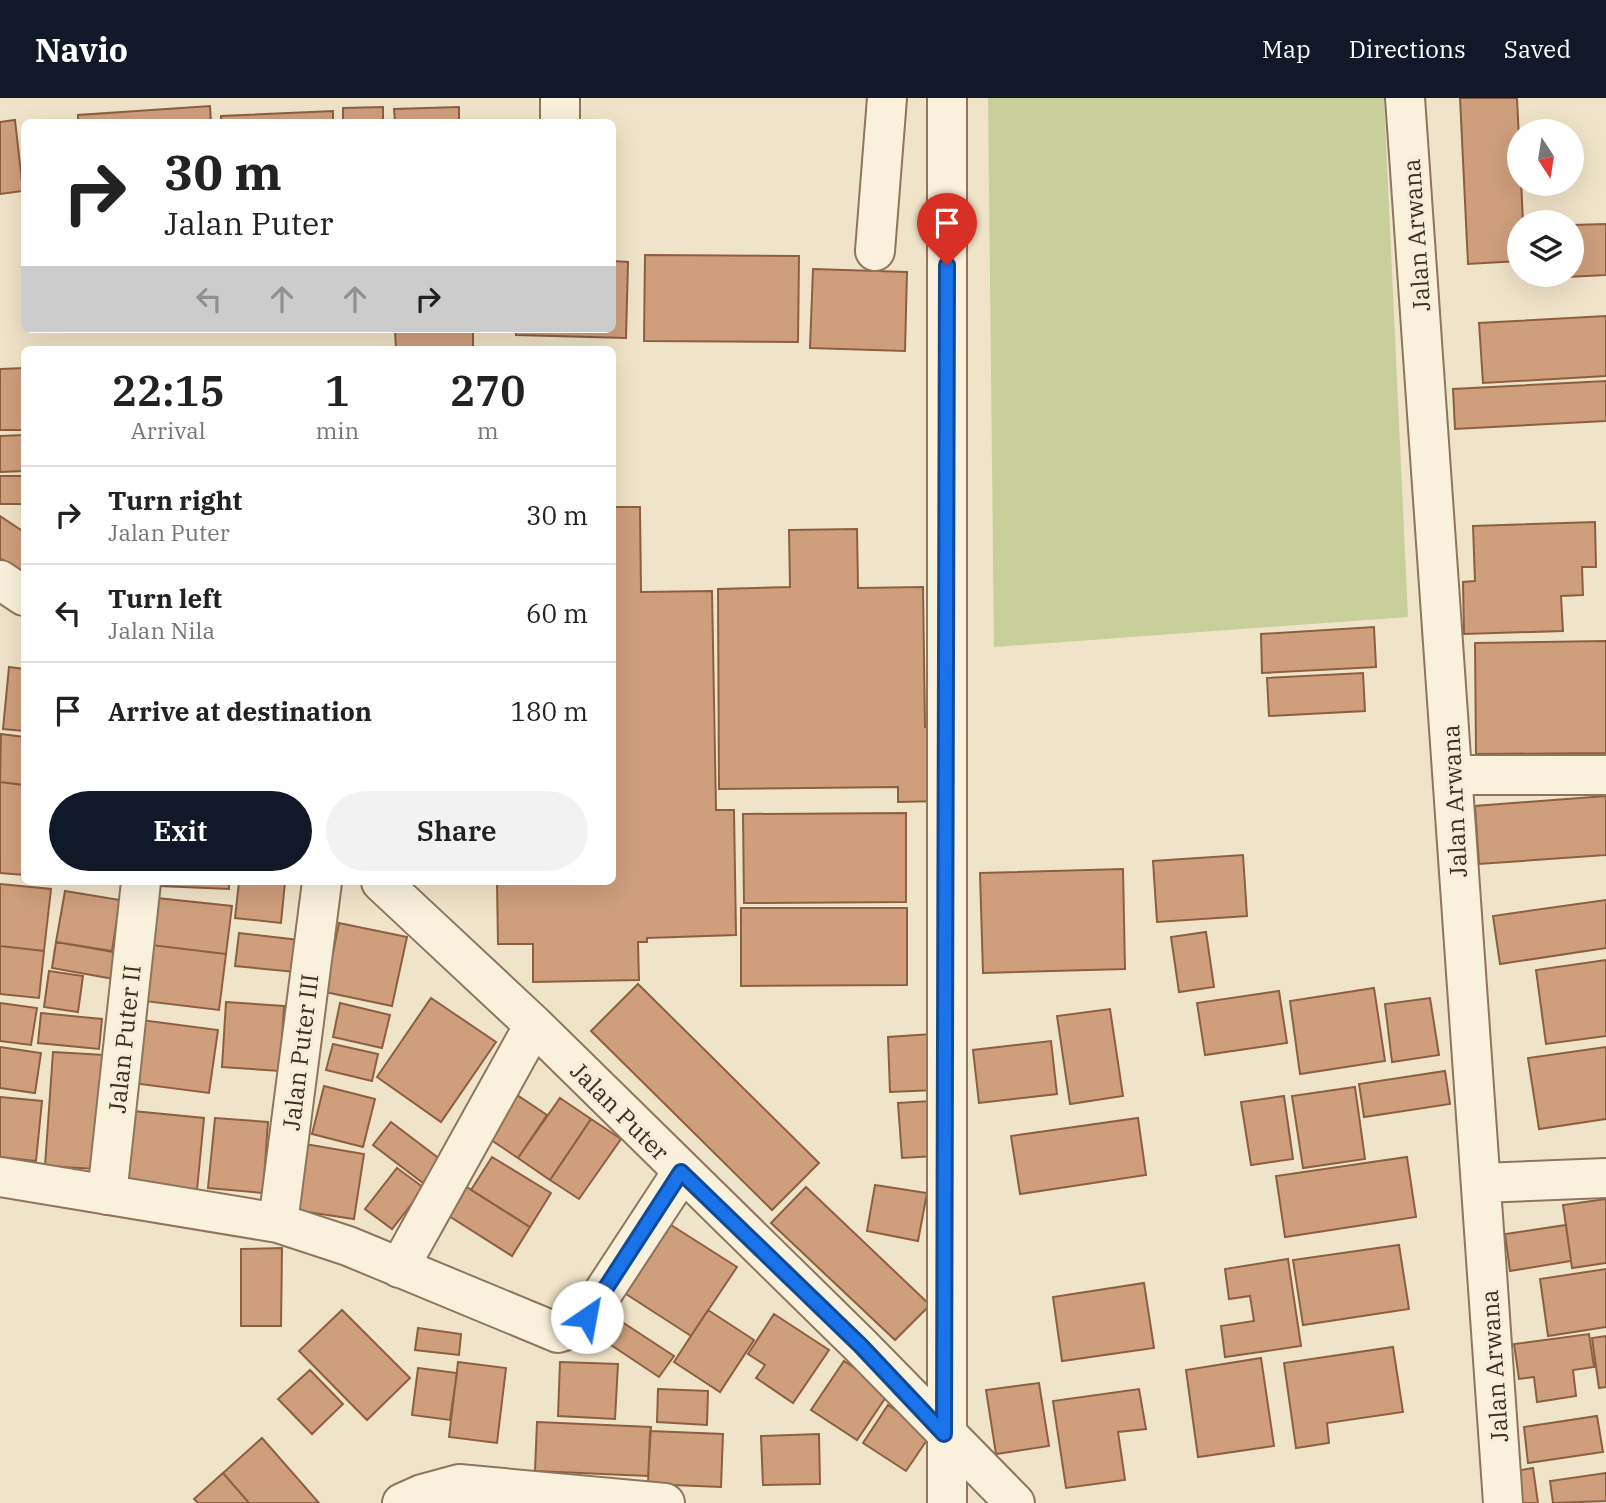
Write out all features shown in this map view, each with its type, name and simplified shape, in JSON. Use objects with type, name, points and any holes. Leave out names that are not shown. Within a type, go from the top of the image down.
[{"type":"street","points":[[560,98],[560,119]]},
{"type":"street","points":[[875,251],[887,98]]},
{"type":"street","points":[[947,98],[944,1434],[947,1503]]},
{"type":"street","name":"Jalan Arwana","points":[[1405,98],[1455,775],[1459,889],[1503,1503]]},
{"type":"street","points":[[1455,775],[1606,775]]},
{"type":"street","name":"Jalan Puter II","points":[[107,1195],[141,885]]},
{"type":"street","name":"Jalan Puter III","points":[[278,1223],[322,885]]},
{"type":"street","name":"Jalan Puter","points":[[384,885],[534,1025],[861,1346],[944,1434],[1015,1503]]},
{"type":"street","points":[[399,1268],[534,1025]]},
{"type":"street","points":[[0,1177],[278,1223],[348,1246],[532,1325],[558,1333],[580,1326],[587,1317],[681,1172]]},
{"type":"street","points":[[1482,1183],[1606,1178]]},
{"type":"street","points":[[402,1503],[422,1494],[459,1485],[665,1503]]},
{"type":"green space","points":[[988,98],[1384,98],[1408,617],[994,647]]},
{"type":"building","points":[[1460,98],[1517,98],[1518,119],[1507,119],[1507,196],[1522,196],[1522,210],[1507,210],[1507,262],[1468,264]]},
{"type":"building","points":[[210,106],[211,119],[78,119],[78,115]]},
{"type":"building","points":[[383,107],[383,119],[343,119],[343,108]]},
{"type":"building","points":[[459,107],[459,119],[395,119],[394,109]]},
{"type":"building","points":[[333,111],[333,119],[221,119],[221,116]]},
{"type":"building","points":[[15,120],[21,191],[0,194],[0,122]]},
{"type":"building","points":[[1606,224],[1606,275],[1584,276],[1584,225]]},
{"type":"building","points":[[645,255],[799,256],[798,342],[644,341]]},
{"type":"building","points":[[616,261],[628,262],[626,338],[516,335],[616,333]]},
{"type":"building","points":[[813,269],[907,272],[905,351],[810,348]]},
{"type":"building","points":[[1606,316],[1606,376],[1483,383],[1479,323]]},
{"type":"building","points":[[395,333],[473,333],[473,346],[396,346]]},
{"type":"building","points":[[21,368],[21,430],[0,430],[0,369]]},
{"type":"building","points":[[1606,381],[1606,421],[1455,429],[1453,389]]},
{"type":"building","points":[[21,435],[21,471],[0,472],[0,436]]},
{"type":"building","points":[[0,476],[21,476],[21,504],[0,504]]},
{"type":"building","points":[[616,507],[640,507],[641,592],[712,591],[716,810],[734,810],[736,935],[647,938],[647,942],[638,942],[639,980],[533,982],[533,944],[498,944],[497,885],[616,885]]},
{"type":"building","points":[[0,516],[21,530],[21,572],[0,558]]},
{"type":"building","points":[[1595,522],[1596,567],[1582,567],[1583,595],[1561,596],[1563,631],[1464,634],[1463,582],[1475,581],[1473,526]]},
{"type":"building","points":[[857,529],[858,588],[923,587],[925,727],[940,726],[941,801],[898,802],[898,787],[719,789],[718,589],[790,587],[789,530]]},
{"type":"building","points":[[1374,627],[1376,667],[1262,673],[1261,634]]},
{"type":"building","points":[[1606,641],[1606,753],[1476,754],[1475,643]]},
{"type":"building","points":[[9,667],[21,669],[21,731],[3,729]]},
{"type":"building","points":[[1363,673],[1365,711],[1269,716],[1267,678]]},
{"type":"building","points":[[1,734],[21,737],[21,785],[0,782]]},
{"type":"building","points":[[0,782],[21,785],[21,875],[0,873]]},
{"type":"building","points":[[1606,796],[1606,855],[1479,864],[1475,806]]},
{"type":"building","points":[[906,813],[906,902],[744,903],[743,814]]},
{"type":"building","points":[[1243,855],[1247,916],[1157,922],[1153,861]]},
{"type":"building","points":[[1123,869],[1125,969],[983,973],[980,873]]},
{"type":"building","points":[[0,884],[51,889],[44,951],[0,946]]},
{"type":"building","points":[[229,885],[229,889],[160,886]]},
{"type":"building","points":[[239,885],[285,885],[281,923],[235,918]]},
{"type":"building","points":[[65,891],[120,900],[112,951],[56,942]]},
{"type":"building","points":[[157,898],[232,906],[226,954],[151,945]]},
{"type":"building","points":[[1606,900],[1606,948],[1500,964],[1493,916]]},
{"type":"building","points":[[741,908],[907,908],[907,985],[741,986]]},
{"type":"building","points":[[339,923],[407,937],[392,1006],[325,992]]},
{"type":"building","points":[[1206,932],[1214,987],[1179,992],[1171,937]]},
{"type":"building","points":[[239,933],[299,940],[295,972],[235,966]]},
{"type":"building","points":[[56,942],[119,953],[114,979],[52,968]]},
{"type":"building","points":[[151,945],[226,954],[219,1010],[144,1001]]},
{"type":"building","points":[[0,946],[44,951],[39,998],[0,994]]},
{"type":"building","points":[[1606,960],[1606,1036],[1546,1044],[1536,970]]},
{"type":"building","points":[[49,971],[83,976],[78,1012],[44,1007]]},
{"type":"building","points":[[638,984],[819,1163],[772,1210],[591,1031]]},
{"type":"building","points":[[1374,988],[1385,1061],[1300,1074],[1290,1001]]},
{"type":"building","points":[[1279,991],[1287,1043],[1205,1055],[1197,1003]]},
{"type":"building","points":[[431,998],[496,1042],[441,1122],[377,1077]]},
{"type":"building","points":[[1430,998],[1439,1055],[1392,1062],[1385,1004]]},
{"type":"building","points":[[226,1002],[284,1006],[280,1071],[222,1067]]},
{"type":"building","points":[[0,1003],[37,1008],[31,1045],[0,1041]]},
{"type":"building","points":[[340,1003],[390,1015],[382,1048],[333,1037]]},
{"type":"building","points":[[1110,1009],[1123,1096],[1070,1104],[1057,1016]]},
{"type":"building","points":[[41,1013],[102,1019],[99,1049],[38,1043]]},
{"type":"building","points":[[141,1020],[218,1030],[209,1093],[132,1083]]},
{"type":"building","points":[[932,1034],[936,1090],[890,1092],[888,1037]]},
{"type":"building","points":[[1051,1041],[1057,1094],[979,1103],[973,1050]]},
{"type":"building","points":[[333,1044],[378,1054],[372,1081],[326,1070]]},
{"type":"building","points":[[0,1047],[41,1053],[35,1093],[0,1088]]},
{"type":"building","points":[[1606,1047],[1606,1119],[1539,1129],[1528,1058]]},
{"type":"building","points":[[53,1052],[104,1055],[97,1169],[45,1166]]},
{"type":"building","points":[[1445,1071],[1450,1104],[1364,1117],[1359,1084]]},
{"type":"building","points":[[324,1086],[375,1099],[363,1147],[312,1134]]},
{"type":"building","points":[[505,1087],[547,1115],[518,1158],[476,1130]]},
{"type":"building","points":[[1355,1087],[1365,1159],[1303,1168],[1292,1096]]},
{"type":"building","points":[[1284,1096],[1293,1159],[1251,1165],[1241,1102]]},
{"type":"building","points":[[0,1097],[42,1101],[36,1161],[0,1157]]},
{"type":"building","points":[[560,1098],[591,1119],[550,1180],[518,1158]]},
{"type":"building","points":[[931,1101],[935,1156],[902,1158],[898,1103]]},
{"type":"building","points":[[133,1111],[204,1118],[197,1190],[126,1183]]},
{"type":"building","points":[[215,1118],[268,1122],[263,1193],[208,1188]]},
{"type":"building","points":[[1138,1118],[1146,1175],[1020,1194],[1011,1136]]},
{"type":"building","points":[[591,1119],[621,1139],[579,1199],[550,1180]]},
{"type":"building","points":[[391,1122],[441,1160],[423,1183],[373,1145]]},
{"type":"building","points":[[305,1144],[364,1154],[354,1219],[294,1210]]},
{"type":"building","points":[[492,1157],[551,1193],[530,1227],[471,1190]]},
{"type":"building","points":[[1407,1157],[1416,1217],[1285,1237],[1276,1176]]},
{"type":"building","points":[[397,1168],[424,1188],[392,1229],[365,1209]]},
{"type":"building","points":[[459,1182],[530,1227],[512,1256],[441,1211]]},
{"type":"building","points":[[875,1185],[927,1193],[918,1241],[867,1231]]},
{"type":"building","points":[[806,1187],[930,1305],[895,1340],[771,1223]]},
{"type":"building","points":[[1606,1199],[1606,1263],[1572,1268],[1563,1205]]},
{"type":"building","points":[[671,1225],[737,1267],[691,1336],[626,1294]]},
{"type":"building","points":[[1566,1225],[1571,1261],[1510,1271],[1505,1234]]},
{"type":"building","points":[[1399,1245],[1409,1309],[1303,1325],[1293,1260]]},
{"type":"building","points":[[282,1248],[281,1326],[241,1326],[241,1249]]},
{"type":"building","points":[[1288,1259],[1301,1346],[1225,1357],[1221,1326],[1254,1321],[1250,1296],[1229,1299],[1225,1269]]},
{"type":"building","points":[[1606,1269],[1606,1327],[1548,1336],[1540,1279]]},
{"type":"building","points":[[1144,1283],[1154,1348],[1062,1361],[1053,1297]]},
{"type":"building","points":[[342,1310],[410,1378],[367,1420],[299,1351]]},
{"type":"building","points":[[708,1310],[754,1340],[720,1392],[674,1362]]},
{"type":"building","points":[[774,1314],[829,1350],[793,1403],[756,1378],[765,1365],[748,1354]]},
{"type":"building","points":[[613,1316],[674,1356],[659,1377],[599,1337]]},
{"type":"building","points":[[418,1328],[461,1334],[459,1355],[415,1350]]},
{"type":"building","points":[[1589,1334],[1594,1367],[1573,1370],[1576,1396],[1537,1402],[1534,1377],[1519,1379],[1514,1344]]},
{"type":"building","points":[[1606,1336],[1606,1387],[1599,1388],[1592,1338]]},
{"type":"building","points":[[1393,1347],[1403,1412],[1327,1423],[1329,1443],[1296,1448],[1284,1363]]},
{"type":"building","points":[[1261,1358],[1274,1446],[1198,1457],[1186,1370]]},
{"type":"building","points":[[844,1361],[890,1391],[857,1440],[811,1410]]},
{"type":"building","points":[[458,1362],[506,1368],[497,1443],[449,1437]]},
{"type":"building","points":[[560,1362],[618,1364],[615,1419],[558,1416]]},
{"type":"building","points":[[418,1368],[457,1373],[450,1420],[412,1415]]},
{"type":"building","points":[[310,1370],[343,1404],[312,1434],[278,1399]]},
{"type":"building","points":[[1039,1383],[1049,1446],[996,1454],[986,1390]]},
{"type":"building","points":[[658,1389],[708,1391],[707,1425],[657,1422]]},
{"type":"building","points":[[1139,1389],[1146,1429],[1118,1432],[1125,1480],[1066,1488],[1053,1401]]},
{"type":"building","points":[[888,1405],[931,1434],[906,1471],[863,1443]]},
{"type":"building","points":[[1597,1416],[1603,1452],[1528,1463],[1524,1427]]},
{"type":"building","points":[[537,1422],[651,1427],[648,1476],[535,1471]]},
{"type":"building","points":[[650,1431],[723,1434],[721,1487],[648,1484]]},
{"type":"building","points":[[819,1434],[820,1484],[763,1485],[761,1436]]},
{"type":"building","points":[[262,1438],[319,1503],[249,1503],[223,1473]]},
{"type":"building","points":[[1533,1468],[1538,1503],[1519,1503],[1515,1471]]},
{"type":"building","points":[[223,1473],[249,1503],[198,1503],[194,1499]]},
{"type":"building","points":[[1606,1473],[1606,1501],[1553,1503],[1550,1481]]},
{"type":"route","points":[[587,1317],[681,1172],[861,1346],[944,1434],[947,265]]}]
